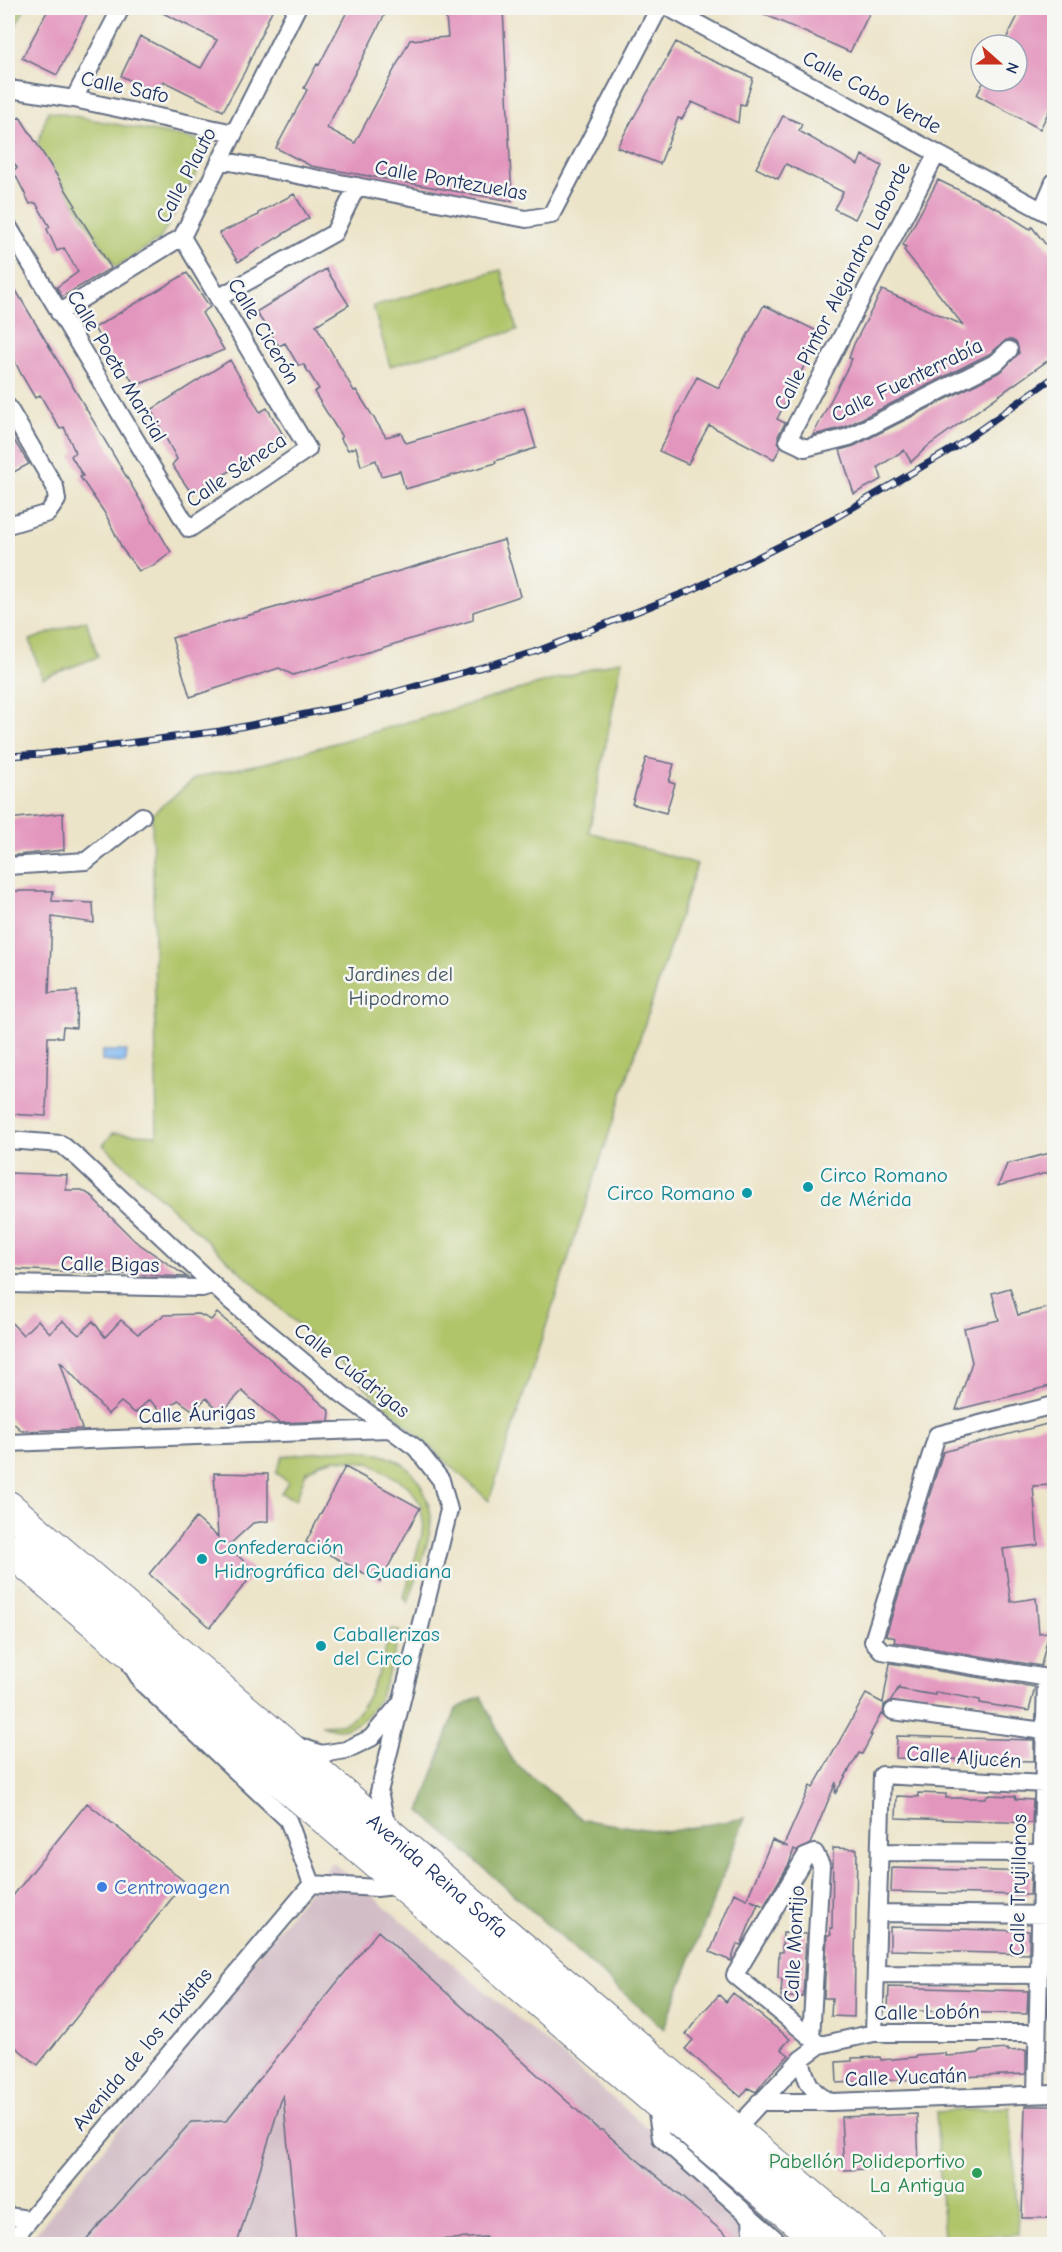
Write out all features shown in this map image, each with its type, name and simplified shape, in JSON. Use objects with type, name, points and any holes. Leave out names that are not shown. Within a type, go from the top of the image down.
[{"type":"highway","name":"Avenida Reina Sofía","points":[[8,1508],[280,1739],[733,2132],[867,2244]]},
{"type":"highway","name":"Avenida Reina Sofía","points":[[8,1548],[824,2244]]},
{"type":"street","points":[[74,99],[120,8]]},
{"type":"street","name":"Calle Plauto","points":[[59,313],[182,237],[297,8]]},
{"type":"street","name":"Calle Pontezuelas","points":[[220,160],[526,219],[551,215],[659,8]]},
{"type":"street","name":"Calle Cabo Verde","points":[[669,8],[1048,213]]},
{"type":"street","name":"Calle Safo","points":[[8,86],[9,89],[74,99],[234,133]]},
{"type":"street","name":"Calle Pintor Alejandro Laborde","points":[[788,440],[937,153]]},
{"type":"street","points":[[1048,213],[1054,182]]},
{"type":"street","points":[[218,298],[334,233],[357,186]]},
{"type":"street","name":"Calle Poeta Marcial","points":[[8,226],[189,529]]},
{"type":"street","name":"Calle Cicerón","points":[[182,237],[308,449]]},
{"type":"street","name":"Calle Fuenterrabía","points":[[788,440],[805,448],[849,437],[997,362],[1009,350]]},
{"type":"street","points":[[8,407],[55,487],[57,500],[48,513],[8,525]]},
{"type":"street","name":"Calle Séneca","points":[[189,529],[308,449]]},
{"type":"street","points":[[8,866],[86,861],[142,816]]},
{"type":"street","name":"Calle Cuádrigas","points":[[8,1140],[61,1144],[212,1285],[342,1394],[388,1430],[416,1448],[441,1480],[449,1510],[379,1792],[388,1833]]},
{"type":"street","name":"Calle Bigas","points":[[8,1284],[202,1288],[212,1285]]},
{"type":"street","points":[[1050,1678],[882,1651],[873,1641],[937,1435],[1054,1405]]},
{"type":"street","name":"Calle Áurigas","points":[[8,1443],[388,1430]]},
{"type":"street","points":[[119,1644],[143,1684],[288,1820],[312,1884],[377,1888],[403,1885]]},
{"type":"street","name":"Calle Trujillanos","points":[[1036,2094],[1039,1975],[1047,1915],[1041,1853],[1044,1731],[1050,1678]]},
{"type":"street","name":"Calle Cuádrigas","points":[[280,1739],[321,1754],[346,1750],[371,1738],[400,1702]]},
{"type":"street","points":[[893,1711],[1044,1731]]},
{"type":"street","name":"Calle Aljucén","points":[[881,1852],[882,1775],[1043,1784]]},
{"type":"street","points":[[874,2033],[881,1852],[1041,1853]]},
{"type":"street","name":"Calle Montijo","points":[[815,1853],[821,1865],[815,2042],[735,1976],[805,1857],[815,1853]]},
{"type":"street","name":"Avenida de los Taxistas","points":[[9,2244],[312,1884]]},
{"type":"street","points":[[878,1913],[1047,1915]]},
{"type":"street","points":[[876,1974],[1039,1975]]},
{"type":"street","name":"Calle Lobón","points":[[733,2132],[815,2042],[874,2033],[1037,2033]]},
{"type":"street","points":[[801,2059],[809,2085],[818,2096],[831,2103]]},
{"type":"street","name":"Calle Yucatán","points":[[759,2102],[831,2103],[1054,2094]]},
{"type":"street","points":[[654,2098],[661,2138],[781,2244]]},
{"type":"street","points":[[8,2216],[28,2220]]},
{"type":"street","points":[[751,2219],[753,2244]]},
{"type":"shaded area","points":[[332,1862],[786,2244],[27,2244]]},
{"type":"green space","points":[[8,8],[25,8],[8,40]]},
{"type":"green space","points":[[48,111],[213,143],[160,239],[116,267],[37,146]]},
{"type":"green space","points":[[501,270],[517,330],[390,366],[373,306]]},
{"type":"green space","points":[[86,620],[98,657],[42,678],[30,640]]},
{"type":"green space","name":"Jardines del Hipodromo","points":[[622,660],[589,832],[697,864],[489,1501],[103,1145],[113,1133],[157,1135],[152,814],[197,777],[269,762]]},
{"type":"green space","points":[[348,1449],[375,1453],[397,1461],[415,1476],[422,1487],[430,1511],[430,1528],[408,1603],[404,1597],[424,1527],[420,1503],[408,1486],[370,1463],[336,1459],[320,1463],[306,1472],[296,1500],[281,1493],[288,1482],[276,1473],[283,1456]]},
{"type":"green space","points":[[392,1629],[400,1632],[388,1676],[375,1706],[354,1725],[339,1729],[321,1725],[344,1723],[353,1718],[361,1708],[380,1667]]},
{"type":"green space","points":[[481,1696],[512,1760],[583,1820],[666,1832],[745,1818],[664,2029],[420,1811],[456,1709]]},
{"type":"green space","name":"Pabellón Polideportivo La Antigua","points":[[1010,2107],[1019,2234],[944,2239],[936,2112]]},
{"type":"water","points":[[102,1051],[127,1051],[125,1063],[102,1061]]},
{"type":"building","points":[[49,8],[90,8],[57,75],[22,58]]},
{"type":"building","points":[[153,8],[273,8],[245,71],[223,111],[163,81],[156,93],[121,76],[140,36],[201,68],[217,40]]},
{"type":"building","points":[[349,8],[388,8],[327,128],[355,143],[410,40],[448,37],[445,8],[503,8],[512,201],[311,166],[276,148],[307,90],[304,88]]},
{"type":"building","points":[[750,8],[872,8],[850,52]]},
{"type":"building","points":[[1022,8],[1054,8],[1054,101],[1040,129],[977,95],[978,93],[1029,93],[1029,33],[1009,33]]},
{"type":"building","points":[[676,42],[695,53],[753,78],[745,105],[740,104],[738,123],[692,102],[682,119],[678,118],[660,164],[617,147]]},
{"type":"building","points":[[783,116],[802,124],[799,131],[858,165],[862,155],[882,166],[855,219],[834,209],[843,192],[786,164],[778,179],[756,168]]},
{"type":"building","points":[[20,117],[76,206],[74,207],[111,268],[62,297],[57,287],[78,272],[64,248],[57,251],[47,229],[50,227],[36,203],[30,204],[13,170],[17,168],[8,152],[8,124]]},
{"type":"building","points":[[938,180],[1000,210],[1030,229],[1032,227],[1054,255],[1054,356],[928,446],[911,462],[904,450],[878,467],[882,479],[854,494],[840,450],[854,446],[1002,371],[1019,353],[1017,343],[1006,340],[991,353],[845,427],[813,435],[852,359],[849,358],[854,344],[882,290],[963,325],[904,250],[906,247],[903,245]]},
{"type":"building","points":[[294,194],[309,218],[238,262],[219,233],[259,215],[258,213]]},
{"type":"building","points":[[326,269],[349,305],[316,325],[354,391],[356,390],[386,437],[401,433],[406,443],[524,408],[536,448],[495,461],[496,463],[405,489],[400,471],[381,476],[376,460],[361,466],[356,447],[348,450],[340,438],[342,437],[314,392],[319,389],[304,365],[298,365],[285,343],[279,346],[256,312]]},
{"type":"building","points":[[187,273],[210,307],[202,313],[224,350],[135,386],[121,362],[116,365],[94,328]]},
{"type":"building","points":[[8,277],[171,552],[155,565],[139,571],[123,550],[106,515],[80,477],[83,476],[71,456],[75,452],[64,427],[60,429],[40,395],[35,398],[21,374],[10,351],[13,347],[8,338]]},
{"type":"building","points":[[764,305],[821,333],[777,419],[785,423],[778,436],[781,447],[774,459],[709,425],[688,464],[659,451],[697,377],[719,388]]},
{"type":"building","points":[[230,360],[260,412],[267,408],[285,438],[192,494],[172,465],[177,459],[151,410]]},
{"type":"building","points":[[8,431],[29,464],[8,475]]},
{"type":"building","points":[[504,540],[520,596],[473,612],[473,620],[293,675],[279,668],[190,697],[172,638]]},
{"type":"building","points":[[646,758],[674,764],[669,782],[675,784],[666,813],[632,804]]},
{"type":"building","points":[[63,813],[64,850],[8,856],[8,819]]},
{"type":"building","points":[[8,891],[53,891],[52,901],[93,903],[94,923],[52,917],[49,993],[77,991],[76,1028],[63,1027],[62,1037],[48,1037],[46,1116],[8,1114]]},
{"type":"building","points":[[1054,1152],[1054,1171],[998,1186],[1007,1164]]},
{"type":"building","points":[[8,1173],[67,1175],[66,1190],[82,1190],[95,1198],[94,1200],[135,1241],[187,1277],[8,1269]]},
{"type":"building","points":[[1010,1288],[1018,1315],[1052,1307],[1054,1385],[956,1410],[972,1362],[964,1328],[999,1320],[992,1293]]},
{"type":"building","points":[[217,1313],[330,1411],[329,1421],[279,1423],[242,1391],[221,1413],[206,1398],[194,1411],[178,1400],[164,1413],[149,1400],[135,1413],[121,1402],[108,1414],[60,1361],[82,1429],[22,1431],[8,1418],[8,1319],[23,1335],[38,1320],[50,1333],[63,1321],[79,1335],[93,1321],[105,1337],[121,1320],[138,1334],[164,1315],[199,1314],[211,1320]]},
{"type":"building","points":[[1054,1422],[1054,1474],[1051,1475],[1051,1485],[1033,1486],[1038,1545],[1003,1549],[1011,1602],[1036,1598],[1039,1633],[1049,1632],[1041,1666],[894,1642],[895,1638],[886,1635],[943,1452]]},
{"type":"building","points":[[345,1467],[420,1508],[380,1582],[306,1542]]},
{"type":"building","name":"Confederación Hidrográfica del Guadiana","points":[[214,1473],[268,1474],[268,1521],[253,1523],[228,1546],[255,1572],[210,1627],[149,1574],[196,1518],[218,1537]]},
{"type":"building","points":[[890,1663],[1035,1687],[1029,1711],[980,1703],[980,1700],[959,1696],[935,1692],[935,1695],[899,1689],[899,1687],[891,1701],[884,1705],[883,1715],[881,1714],[862,1754],[859,1753],[835,1794],[836,1782],[810,1844],[797,1851],[794,1849],[789,1864],[764,1906],[750,1900],[758,1904],[741,1945],[737,1944],[731,1961],[710,1952],[734,1893],[747,1899],[772,1840],[788,1847],[784,1845],[810,1786],[813,1788],[866,1694],[883,1703]]},
{"type":"building","points":[[897,1736],[1034,1740],[1034,1761],[896,1758]]},
{"type":"building","points":[[918,1793],[946,1794],[946,1798],[986,1798],[987,1795],[1015,1796],[1016,1799],[1033,1800],[1032,1823],[896,1818],[897,1796],[918,1797]]},
{"type":"building","points":[[87,1803],[185,1882],[38,2065],[8,2041],[8,1902]]},
{"type":"building","points":[[833,1848],[857,1849],[854,2017],[831,2016],[832,1998],[824,1998],[827,1935],[831,1935],[830,1928],[832,1928]]},
{"type":"building","points":[[892,1868],[1031,1872],[1030,1895],[891,1892]]},
{"type":"building","points":[[890,1927],[1029,1931],[1029,1954],[890,1950]]},
{"type":"building","points":[[378,1931],[599,2130],[602,2130],[737,2244],[487,2244],[486,2237],[364,2244],[297,2244],[283,2094],[237,2244],[82,2244],[191,2122],[226,2121]]},
{"type":"building","points":[[783,1933],[806,1934],[803,1997],[781,1997],[782,1979],[778,1978],[779,1952],[782,1952]]},
{"type":"building","points":[[889,1987],[1028,1991],[1027,2014],[888,2010]]},
{"type":"building","points":[[1049,1992],[1054,1992],[1054,2016],[1048,2016]]},
{"type":"building","points":[[733,1993],[790,2039],[781,2049],[789,2055],[756,2092],[748,2088],[741,2097],[685,2049],[693,2040],[686,2034],[701,2014],[719,1995],[726,2002]]},
{"type":"building","points":[[1008,2049],[1008,2051],[1026,2050],[1026,2074],[837,2083],[836,2062],[852,2061],[852,2058],[880,2057],[881,2060],[945,2053],[945,2056],[962,2055]]},
{"type":"building","points":[[1025,2106],[1054,2106],[1054,2218],[1022,2218]]},
{"type":"building","points":[[917,2114],[919,2167],[844,2170],[841,2117]]},
{"type":"railway","points":[[8,756],[43,754],[220,731],[346,706],[535,652],[694,589],[830,521],[957,446],[1054,377]]},
{"type":"place","name":"Circo Romano de Mérida","points":[[808,1187]]},
{"type":"place","name":"Circo Romano","points":[[747,1193]]},
{"type":"place","name":"Confederación Hidrográfica del Guadiana","points":[[202,1559]]},
{"type":"place","name":"Caballerizas del Circo","points":[[321,1646]]},
{"type":"place","name":"Centrowagen","points":[[102,1887]]},
{"type":"place","name":"Pabellón Polideportivo La Antigua","points":[[977,2173]]}]
